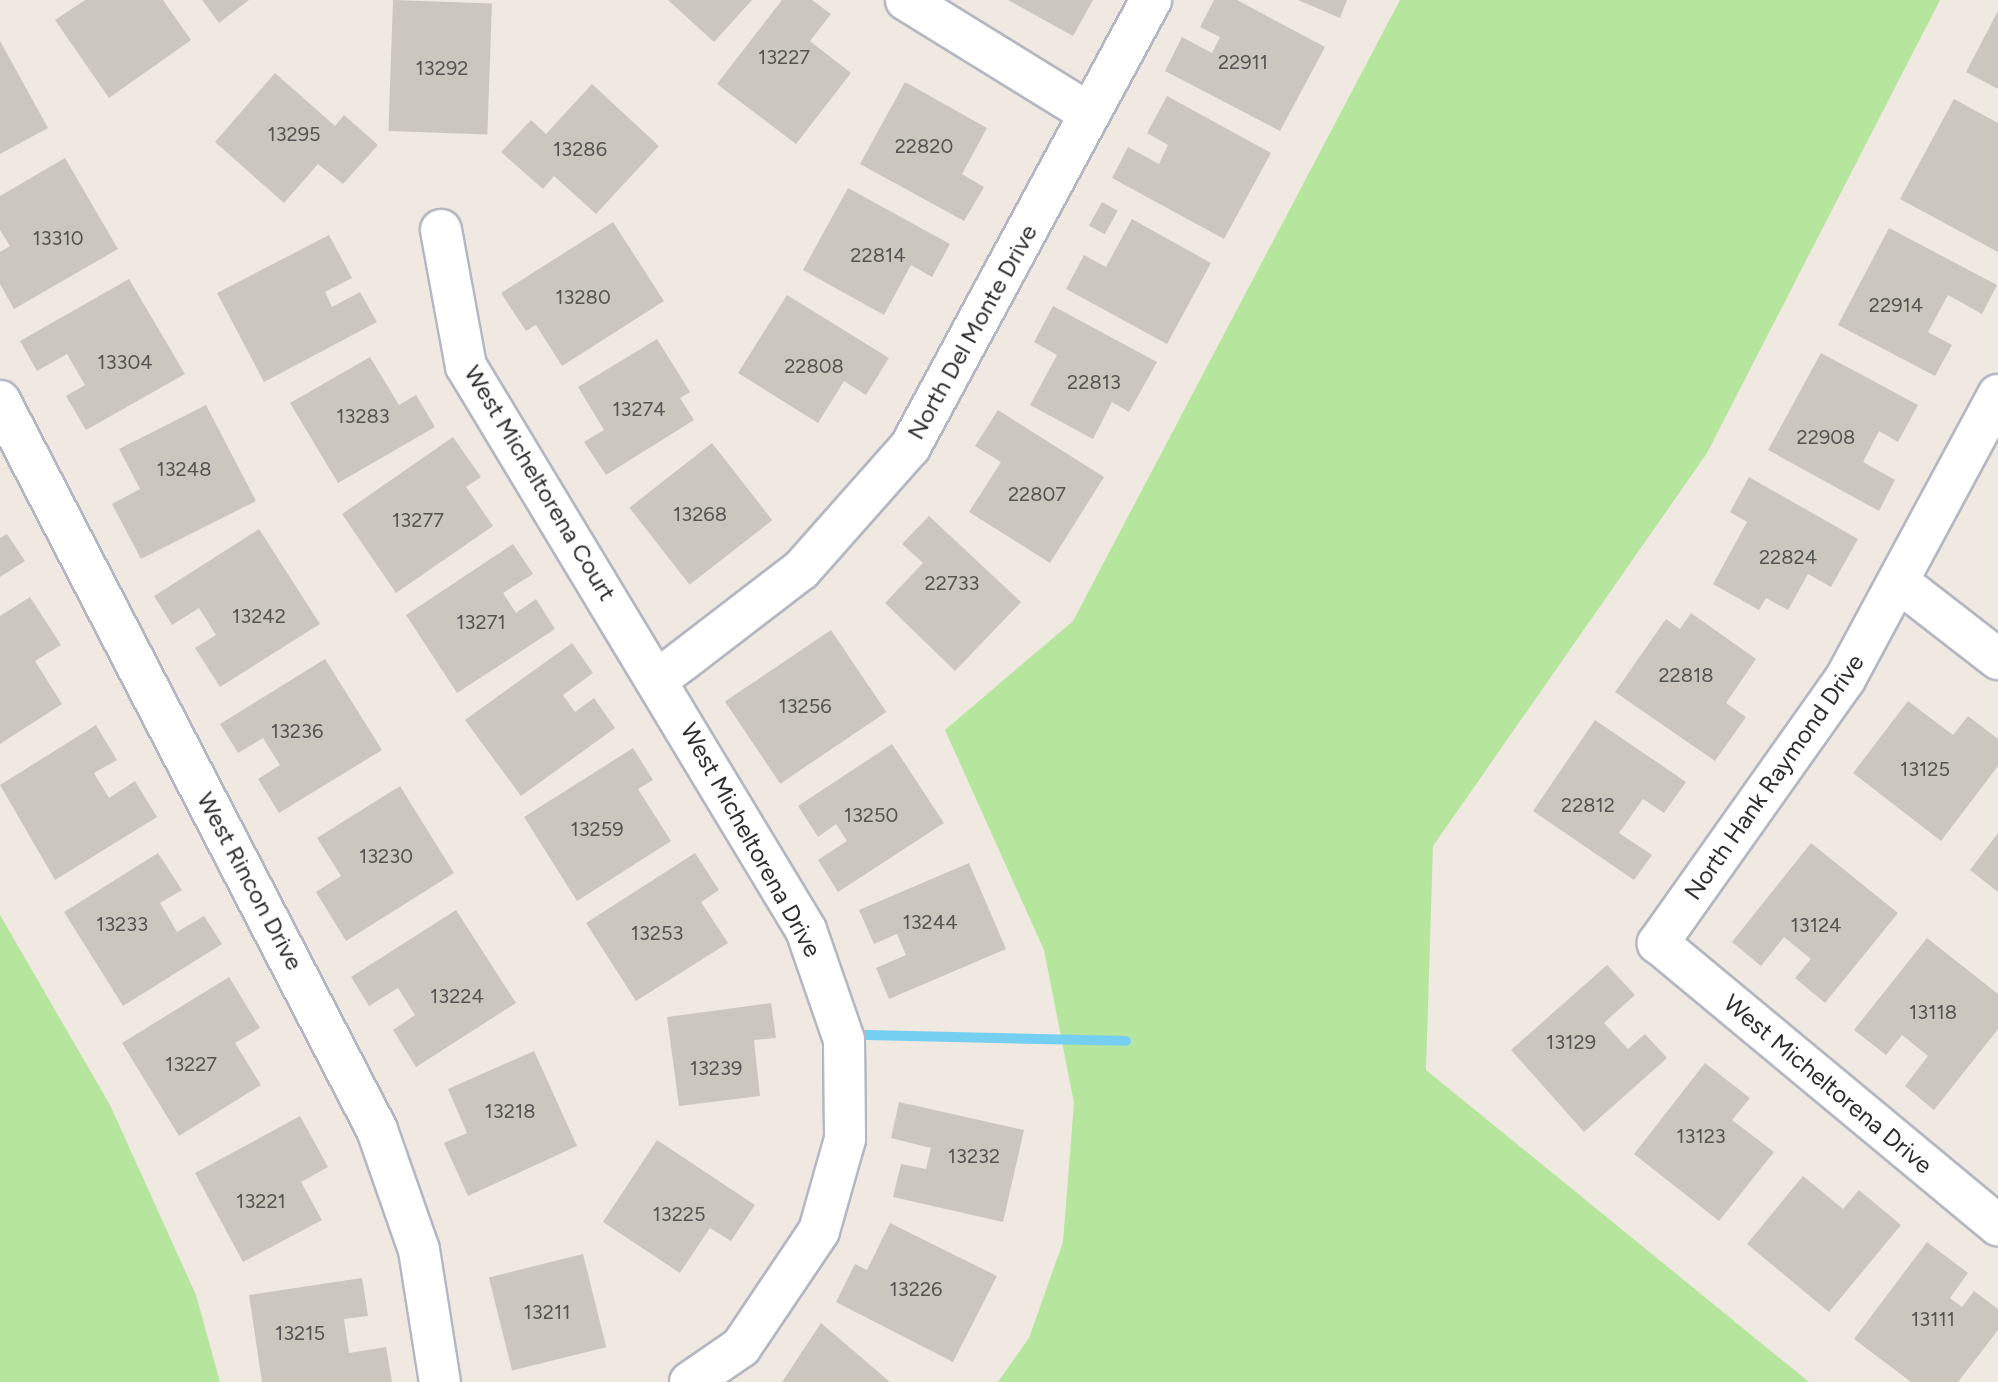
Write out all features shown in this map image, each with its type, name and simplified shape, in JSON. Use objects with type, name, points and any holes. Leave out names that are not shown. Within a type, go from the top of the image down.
[{"type":"street","points":[[906,0],[1089,113]]},
{"type":"street","name":"North Del Monte Drive","points":[[660,678],[801,570],[910,447],[1151,0]]},
{"type":"street","name":"West Micheltorena Court","points":[[441,230],[466,366],[660,678]]},
{"type":"street","name":"North Hank Raymond Drive","points":[[1658,943],[1821,719],[1900,583],[1998,395]]},
{"type":"street","name":"West Rincon Drive","points":[[0,401],[377,1130],[419,1250],[440,1382]]},
{"type":"street","points":[[1900,583],[1998,659]]},
{"type":"street","name":"West Micheltorena Drive","points":[[660,678],[806,930],[844,1040],[849,1094],[836,1182],[798,1270],[741,1347],[690,1382]]},
{"type":"street","name":"West Micheltorena Drive","points":[[1658,943],[1998,1225]]},
{"type":"green space","points":[[1400,0],[1940,0],[1707,453],[1433,846],[1426,1070],[1809,1382],[998,1382],[1029,1338],[1063,1242],[1074,1103],[1044,950],[945,730],[1073,621]]},
{"type":"green space","points":[[0,915],[110,1105],[196,1295],[220,1382],[0,1382]]},
{"type":"building","points":[[85,0],[163,0],[191,40],[109,98],[55,20]]},
{"type":"building","points":[[202,0],[249,0],[219,23]]},
{"type":"building","points":[[393,0],[492,3],[487,134],[388,131]]},
{"type":"building","points":[[668,0],[752,0],[714,42]]},
{"type":"building","points":[[782,0],[812,0],[831,14],[810,41],[851,73],[796,144],[717,84]]},
{"type":"building","points":[[1008,0],[1093,0],[1073,36]]},
{"type":"building","points":[[1214,0],[1237,0],[1325,47],[1280,131],[1165,71],[1182,37],[1212,53],[1220,37],[1200,27]]},
{"type":"building","points":[[1298,0],[1347,0],[1340,18]]},
{"type":"building","points":[[1998,11],[1998,89],[1966,72]]},
{"type":"building","points":[[0,41],[48,128],[0,154]]},
{"type":"building","points":[[275,73],[335,126],[344,115],[378,145],[343,184],[318,164],[284,203],[215,142]]},
{"type":"building","points":[[905,82],[987,128],[962,174],[984,187],[964,221],[860,164]]},
{"type":"building","points":[[592,84],[659,146],[596,214],[554,176],[543,189],[501,152],[531,120],[546,134]]},
{"type":"building","points":[[1167,96],[1271,153],[1224,239],[1112,178],[1128,147],[1159,164],[1168,145],[1147,133]]},
{"type":"building","points":[[1954,99],[1998,123],[1998,252],[1900,199]]},
{"type":"building","points":[[65,158],[118,249],[14,309],[0,284],[0,252],[10,246],[0,230],[0,196]]},
{"type":"building","points":[[848,188],[950,244],[932,277],[911,265],[884,315],[803,270]]},
{"type":"building","points":[[1102,202],[1118,211],[1105,234],[1089,226]]},
{"type":"building","points":[[1132,219],[1211,263],[1167,344],[1066,289],[1084,255],[1106,267]]},
{"type":"building","points":[[613,222],[664,301],[562,366],[536,325],[526,331],[501,293]]},
{"type":"building","points":[[1889,228],[1997,285],[1982,314],[1948,295],[1928,332],[1952,345],[1935,376],[1838,325]]},
{"type":"building","points":[[329,235],[352,278],[325,292],[332,307],[360,292],[377,322],[264,382],[217,293]]},
{"type":"building","points":[[129,279],[185,374],[86,430],[66,396],[85,385],[67,354],[37,371],[20,341]]},
{"type":"building","points":[[787,295],[889,358],[866,395],[844,381],[818,423],[738,373]]},
{"type":"building","points":[[1053,306],[1157,362],[1129,412],[1112,402],[1093,439],[1030,405],[1057,355],[1034,342]]},
{"type":"building","points":[[657,339],[690,392],[680,398],[694,420],[606,475],[584,442],[604,430],[578,387]]},
{"type":"building","points":[[1821,353],[1918,405],[1898,442],[1879,431],[1863,462],[1895,480],[1879,511],[1768,450]]},
{"type":"building","points":[[370,357],[399,405],[416,395],[435,427],[338,483],[290,403]]},
{"type":"building","points":[[206,405],[256,501],[141,559],[112,504],[140,489],[119,449]]},
{"type":"building","points":[[998,410],[1104,477],[1050,563],[969,512],[1001,462],[975,446]]},
{"type":"building","points":[[453,437],[481,477],[466,487],[493,526],[396,593],[342,514]]},
{"type":"building","points":[[712,443],[772,520],[690,585],[629,508]]},
{"type":"building","points":[[1749,477],[1858,539],[1831,587],[1808,574],[1788,610],[1766,598],[1759,610],[1713,584],[1747,522],[1730,512]]},
{"type":"building","points":[[929,516],[1021,602],[955,671],[885,603],[923,563],[902,544]]},
{"type":"building","points":[[259,529],[320,624],[220,687],[195,648],[216,635],[199,608],[172,625],[154,596]]},
{"type":"building","points":[[7,534],[25,561],[0,577],[0,538]]},
{"type":"building","points":[[513,544],[533,574],[503,593],[516,613],[536,599],[555,629],[457,693],[406,615]]},
{"type":"building","points":[[30,597],[61,645],[35,661],[62,704],[0,744],[0,616]]},
{"type":"building","points":[[1691,613],[1756,659],[1726,703],[1746,717],[1715,761],[1615,692],[1666,619],[1680,629]]},
{"type":"building","points":[[831,630],[886,712],[780,784],[725,702]]},
{"type":"building","points":[[572,643],[593,673],[563,695],[575,712],[594,698],[615,728],[521,796],[465,720]]},
{"type":"building","points":[[325,659],[382,750],[279,813],[258,779],[280,765],[263,738],[238,753],[220,724]]},
{"type":"building","points":[[1908,701],[1953,735],[1968,716],[1998,739],[1998,766],[1941,841],[1853,773]]},
{"type":"building","points":[[1595,720],[1686,782],[1664,813],[1643,799],[1619,833],[1652,855],[1634,880],[1533,811]]},
{"type":"building","points":[[96,725],[117,760],[94,773],[109,798],[135,781],[157,817],[55,880],[0,785]]},
{"type":"building","points":[[892,744],[944,823],[838,892],[818,860],[847,841],[836,824],[818,837],[798,806]]},
{"type":"building","points":[[633,748],[653,780],[638,789],[671,841],[577,901],[524,817]]},
{"type":"building","points":[[400,786],[454,873],[346,941],[316,892],[341,876],[317,838]]},
{"type":"building","points":[[1998,833],[1998,892],[1970,870]]},
{"type":"building","points":[[1811,843],[1898,913],[1825,1003],[1795,978],[1811,959],[1784,937],[1761,966],[1732,942]]},
{"type":"building","points":[[158,853],[182,890],[160,903],[177,932],[204,916],[222,944],[123,1006],[64,912]]},
{"type":"building","points":[[695,853],[719,890],[701,902],[728,943],[636,1001],[586,923]]},
{"type":"building","points":[[969,863],[1006,949],[889,999],[876,968],[906,955],[897,934],[874,944],[859,910]]},
{"type":"building","points":[[456,910],[516,1003],[416,1067],[393,1030],[415,1015],[398,988],[369,1006],[351,977]]},
{"type":"building","points":[[1927,938],[1998,994],[1998,1029],[1934,1110],[1905,1086],[1928,1056],[1902,1035],[1886,1055],[1854,1030]]},
{"type":"building","points":[[1607,965],[1635,995],[1604,1023],[1628,1049],[1645,1034],[1667,1058],[1584,1132],[1511,1050]]},
{"type":"building","points":[[229,977],[260,1028],[235,1043],[261,1085],[179,1136],[122,1043]]},
{"type":"building","points":[[771,1003],[776,1038],[754,1040],[760,1096],[679,1106],[667,1017]]},
{"type":"building","points":[[534,1051],[577,1146],[468,1196],[444,1143],[467,1133],[448,1089]]},
{"type":"building","points":[[1705,1063],[1750,1098],[1732,1120],[1774,1152],[1719,1221],[1634,1154]]},
{"type":"building","points":[[899,1102],[1024,1130],[1003,1222],[893,1197],[901,1164],[926,1169],[931,1148],[891,1138]]},
{"type":"building","points":[[300,1116],[328,1167],[301,1182],[322,1220],[243,1262],[195,1173]]},
{"type":"building","points":[[657,1140],[755,1205],[731,1241],[710,1228],[680,1273],[603,1222]]},
{"type":"building","points":[[1803,1176],[1843,1209],[1859,1190],[1901,1225],[1829,1312],[1747,1244]]},
{"type":"building","points":[[890,1223],[997,1276],[953,1362],[836,1302],[855,1264],[867,1270]]},
{"type":"building","points":[[1927,1242],[1968,1273],[1950,1298],[1962,1307],[1974,1291],[1998,1309],[1998,1330],[1958,1382],[1911,1382],[1854,1339]]},
{"type":"building","points":[[583,1254],[606,1347],[512,1371],[489,1277]]},
{"type":"building","points":[[362,1278],[368,1316],[344,1319],[349,1353],[386,1347],[392,1382],[262,1382],[249,1295]]},
{"type":"building","points":[[821,1323],[890,1382],[782,1382]]},
{"type":"waterway","points":[[867,1035],[1126,1041]]}]
